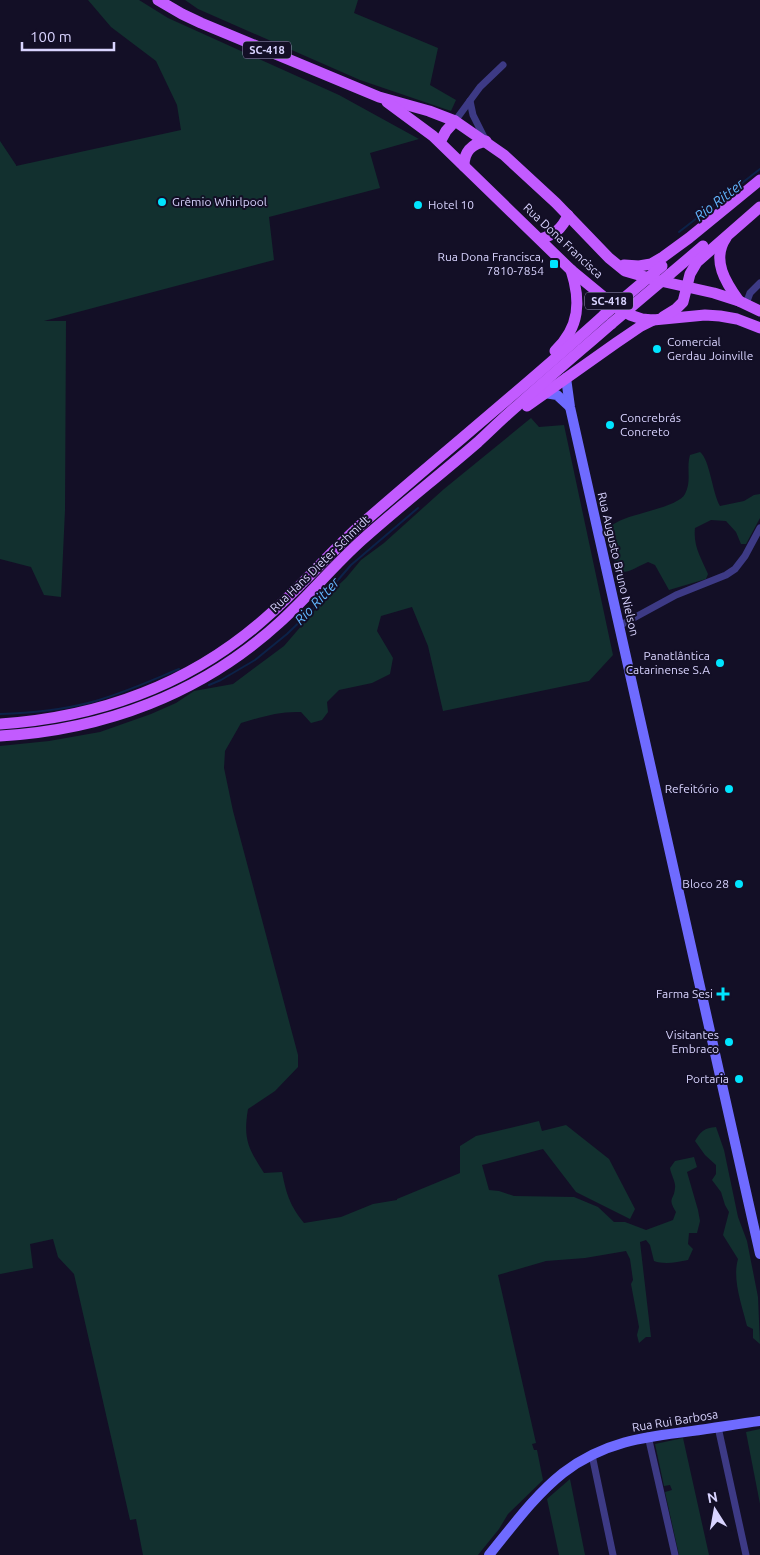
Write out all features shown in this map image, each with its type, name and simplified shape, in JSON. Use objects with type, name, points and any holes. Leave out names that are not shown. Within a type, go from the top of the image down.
[{"type":"main road","name":"Rua Dona Francisca","points":[[158,0],[195,20],[379,97],[429,111],[455,121],[504,155],[568,215],[614,262],[626,271],[714,293],[760,311]]},
{"type":"main road","name":"Rua Dona Francisca","points":[[379,97],[414,120],[440,142],[571,270],[616,308],[630,316],[642,319],[656,320],[705,315],[737,319],[760,328]]},
{"type":"main road","points":[[440,142],[446,131],[455,121]]},
{"type":"main road","points":[[464,166],[467,152],[479,142],[486,141]]},
{"type":"main road","points":[[614,262],[627,266],[639,266],[651,264],[663,258],[760,180]]},
{"type":"main road","points":[[608,319],[760,187]]},
{"type":"main road","points":[[666,270],[760,200]]},
{"type":"main road","points":[[479,441],[641,326],[676,309],[683,302],[686,287],[697,262],[760,207]]},
{"type":"main road","points":[[540,239],[549,237],[557,232],[568,215]]},
{"type":"main road","points":[[731,231],[720,251],[720,263],[729,288],[743,303],[745,310],[737,319]]},
{"type":"main road","points":[[472,431],[568,336],[578,308],[575,281],[571,270]]},
{"type":"main road","name":"Rua Hans Dieter Schmidt","points":[[0,724],[73,715],[128,699],[179,677],[218,655],[245,636],[272,613],[354,530],[608,319]]},
{"type":"main road","name":"Rua Hans Dieter Schmidt","points":[[0,736],[66,728],[117,716],[160,700],[215,672],[246,651],[278,624],[362,540],[479,441],[608,319]]},
{"type":"main road","name":"Rua Augusto Bruno Nielson","points":[[566,378],[570,407],[760,1254]]},
{"type":"main road","points":[[545,393],[557,395],[570,407]]},
{"type":"main road","name":"Rua Rui Barbosa","points":[[489,1555],[550,1484],[592,1455],[622,1442],[648,1436],[760,1421]]},
{"type":"street","points":[[455,121],[489,77],[503,65]]},
{"type":"street","points":[[470,101],[476,122],[486,141]]},
{"type":"street","points":[[743,303],[760,283]]},
{"type":"street","points":[[619,626],[676,594],[726,575],[745,556],[760,528]]},
{"type":"street","points":[[718,1427],[746,1555]]},
{"type":"street","points":[[648,1436],[675,1555]]},
{"type":"street","points":[[592,1455],[613,1555]]},
{"type":"green space","name":"Grêmio Whirlpool","points":[[88,0],[139,0],[168,18],[339,95],[419,139],[370,153],[380,188],[269,217],[274,260],[44,321],[66,321],[65,510],[61,597],[44,595],[31,567],[0,559],[0,141],[16,166],[181,130],[177,105],[156,61],[111,27]]},
{"type":"green space","points":[[185,0],[358,0],[354,13],[438,48],[430,85],[456,100],[451,111],[360,80],[198,9]]},
{"type":"green space","points":[[531,418],[539,427],[564,425],[613,655],[589,681],[443,711],[428,646],[412,607],[381,616],[377,631],[393,658],[390,674],[372,683],[339,690],[327,702],[328,712],[322,720],[311,723],[301,712],[286,712],[241,723],[225,751],[224,768],[233,811],[298,1055],[298,1067],[275,1091],[248,1109],[246,1128],[248,1143],[264,1173],[282,1172],[289,1199],[304,1223],[341,1217],[373,1204],[397,1200],[460,1173],[460,1146],[476,1136],[539,1121],[542,1131],[566,1125],[609,1159],[635,1209],[630,1219],[576,1192],[543,1149],[482,1165],[489,1190],[514,1196],[574,1197],[598,1207],[614,1222],[625,1222],[646,1230],[673,1220],[676,1212],[671,1201],[675,1186],[670,1168],[675,1161],[694,1157],[697,1167],[687,1172],[700,1221],[697,1233],[689,1233],[688,1244],[693,1249],[688,1260],[662,1263],[654,1261],[650,1245],[646,1240],[640,1242],[651,1337],[646,1337],[639,1343],[637,1335],[639,1327],[631,1284],[633,1280],[630,1259],[626,1251],[585,1258],[546,1261],[498,1275],[536,1443],[532,1444],[534,1450],[537,1450],[543,1480],[508,1514],[499,1529],[478,1555],[143,1555],[136,1519],[130,1520],[74,1274],[58,1257],[53,1239],[30,1244],[33,1268],[0,1274],[0,746],[49,741],[100,732],[151,714],[176,703],[194,691],[233,684],[284,646],[361,560],[384,543],[444,489]]},
{"type":"green space","points":[[700,452],[709,469],[720,506],[744,501],[760,494],[760,518],[746,544],[741,544],[736,532],[726,521],[711,520],[695,528],[696,546],[708,574],[706,579],[669,590],[655,565],[648,562],[629,571],[617,571],[607,529],[622,520],[667,506],[681,498],[687,489],[690,455]]},
{"type":"green space","points":[[716,1127],[724,1150],[738,1217],[747,1241],[758,1297],[760,1344],[753,1338],[753,1329],[747,1326],[737,1284],[736,1267],[738,1259],[723,1235],[729,1212],[721,1192],[712,1180],[716,1174],[716,1165],[705,1155],[695,1141],[703,1131]]},
{"type":"green space","points":[[760,1429],[760,1504],[746,1432]]},
{"type":"green space","points":[[683,1438],[709,1555],[679,1555],[665,1492],[672,1490],[670,1485],[664,1486],[655,1444]]},
{"type":"green space","points":[[570,1479],[585,1555],[559,1555],[547,1499]]},
{"type":"waterway","name":"Rio Ritter","points":[[679,232],[760,169]]},
{"type":"waterway","name":"Rio Ritter","points":[[209,685],[255,660],[287,634],[311,611],[351,565],[418,508]]},
{"type":"waterway","name":"Rio Ritter","points":[[0,714],[67,708],[100,700],[179,669]]},
{"type":"place","name":"Grêmio Whirlpool","points":[[162,202]]},
{"type":"place","name":"Hotel 10","points":[[418,205]]},
{"type":"place","name":"Rua Dona Francisca, 7810-7854","points":[[554,264]]},
{"type":"place","name":"Comercial Gerdau Joinville","points":[[657,349]]},
{"type":"place","name":"Concrebrás Concreto","points":[[610,425]]},
{"type":"place","name":"Panatlântica Catarinense S.A","points":[[720,663]]},
{"type":"place","name":"Refeitório","points":[[729,789]]},
{"type":"place","name":"Bloco 28","points":[[739,884]]},
{"type":"place","name":"Farma Sesi","points":[[723,994]]},
{"type":"place","name":"Visitantes Embraco","points":[[729,1042]]},
{"type":"place","name":"Portaria","points":[[739,1079]]}]
